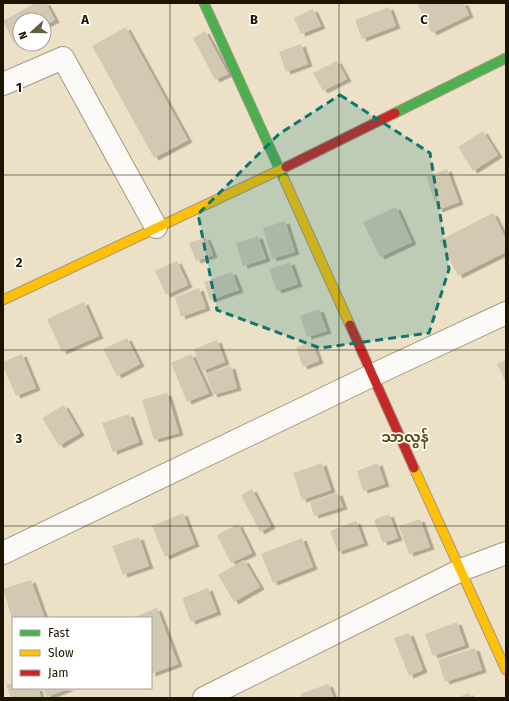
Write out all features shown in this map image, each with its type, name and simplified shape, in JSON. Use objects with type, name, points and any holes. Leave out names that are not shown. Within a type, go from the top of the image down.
[{"type":"street","points":[[204,3],[506,670]]},
{"type":"street","points":[[3,84],[63,58],[156,227]]},
{"type":"street","points":[[3,300],[280,170],[506,58]]},
{"type":"street","points":[[3,553],[372,375],[506,313]]},
{"type":"street","points":[[204,698],[461,570],[506,553]]},
{"type":"highlighted area","points":[[340,95],[430,153],[449,269],[429,333],[320,348],[217,310],[198,214],[279,134]]},
{"type":"building","points":[[35,3],[46,3],[51,12],[19,12]]},
{"type":"building","points":[[417,3],[464,3],[469,15],[432,33]]},
{"type":"building","points":[[389,7],[396,26],[362,39],[355,20]]},
{"type":"building","points":[[313,9],[321,26],[301,34],[294,18]]},
{"type":"building","points":[[52,14],[55,20],[52,22]]},
{"type":"building","points":[[12,16],[12,39],[3,21]]},
{"type":"building","points":[[126,27],[188,140],[154,158],[92,46]]},
{"type":"building","points":[[205,31],[228,74],[215,80],[193,38]]},
{"type":"building","points":[[301,44],[308,64],[286,72],[279,52]]},
{"type":"building","points":[[337,61],[347,79],[323,91],[313,73]]},
{"type":"building","points":[[483,131],[498,155],[473,171],[458,147]]},
{"type":"building","points":[[447,169],[459,202],[438,210],[426,177]]},
{"type":"building","points":[[396,207],[412,242],[380,257],[363,222]]},
{"type":"building","points":[[493,213],[506,239],[506,252],[458,276],[440,240]]},
{"type":"building","points":[[285,221],[295,252],[272,259],[263,228]]},
{"type":"building","points":[[258,236],[266,259],[243,266],[236,243]]},
{"type":"building","points":[[206,237],[213,255],[196,261],[189,243]]},
{"type":"building","points":[[177,261],[188,285],[166,295],[155,271]]},
{"type":"building","points":[[290,262],[298,284],[277,291],[269,269]]},
{"type":"building","points":[[232,272],[239,290],[210,300],[204,282]]},
{"type":"building","points":[[199,288],[206,308],[181,317],[175,297]]},
{"type":"building","points":[[84,302],[99,336],[62,352],[47,319]]},
{"type":"building","points":[[319,309],[327,331],[307,337],[300,316]]},
{"type":"building","points":[[127,338],[140,364],[117,376],[103,349]]},
{"type":"building","points":[[217,340],[225,362],[202,371],[194,349]]},
{"type":"building","points":[[312,342],[319,361],[303,367],[296,347]]},
{"type":"building","points":[[22,354],[36,388],[16,396],[3,366],[3,362]]},
{"type":"building","points":[[191,354],[209,393],[187,402],[171,363]]},
{"type":"building","points":[[506,360],[506,383],[497,364]]},
{"type":"building","points":[[231,366],[237,388],[213,395],[206,374]]},
{"type":"building","points":[[167,393],[179,433],[154,440],[142,400]]},
{"type":"building","points":[[64,405],[80,433],[59,446],[42,418]]},
{"type":"building","points":[[129,414],[139,442],[113,452],[102,423]]},
{"type":"building","points":[[322,463],[331,490],[302,500],[293,473]]},
{"type":"building","points":[[378,463],[385,484],[363,491],[357,471]]},
{"type":"building","points":[[252,489],[271,526],[260,532],[241,495]]},
{"type":"building","points":[[338,493],[343,507],[314,516],[310,502]]},
{"type":"building","points":[[183,513],[195,544],[165,557],[152,526]]},
{"type":"building","points":[[389,514],[398,538],[383,543],[374,520]]},
{"type":"building","points":[[420,519],[430,547],[409,554],[399,526]]},
{"type":"building","points":[[356,521],[364,543],[338,552],[330,531]]},
{"type":"building","points":[[238,524],[252,553],[231,563],[217,535]]},
{"type":"building","points":[[139,537],[149,566],[123,575],[112,546]]},
{"type":"building","points":[[302,538],[313,567],[273,583],[261,554]]},
{"type":"building","points":[[244,560],[260,587],[234,602],[218,575]]},
{"type":"building","points":[[31,580],[44,616],[12,618],[3,589]]},
{"type":"building","points":[[208,588],[217,612],[191,622],[182,598]]},
{"type":"building","points":[[157,608],[178,664],[152,674],[152,617],[134,617]]},
{"type":"building","points":[[457,622],[465,645],[433,656],[425,634]]},
{"type":"building","points":[[409,633],[423,670],[409,676],[394,638]]},
{"type":"building","points":[[475,648],[482,670],[445,682],[438,660]]},
{"type":"building","points":[[12,682],[12,689],[38,689],[41,698],[11,698],[6,685]]},
{"type":"building","points":[[328,684],[334,698],[302,698],[300,694]]},
{"type":"building","points":[[43,689],[67,689],[47,697]]},
{"type":"building","points":[[469,693],[471,698],[455,698]]},
{"type":"traffic: fast","points":[[204,3],[284,179]]},
{"type":"traffic: fast","points":[[395,113],[506,58]]},
{"type":"traffic: slow","points":[[3,300],[286,167]]},
{"type":"traffic: slow","points":[[284,179],[350,325]]},
{"type":"traffic: slow","points":[[414,468],[506,670]]},
{"type":"traffic: jam","points":[[286,167],[395,113]]},
{"type":"traffic: jam","points":[[350,325],[414,468]]},
{"type":"district","name":"သာလွန်","points":[[405,437]]}]
